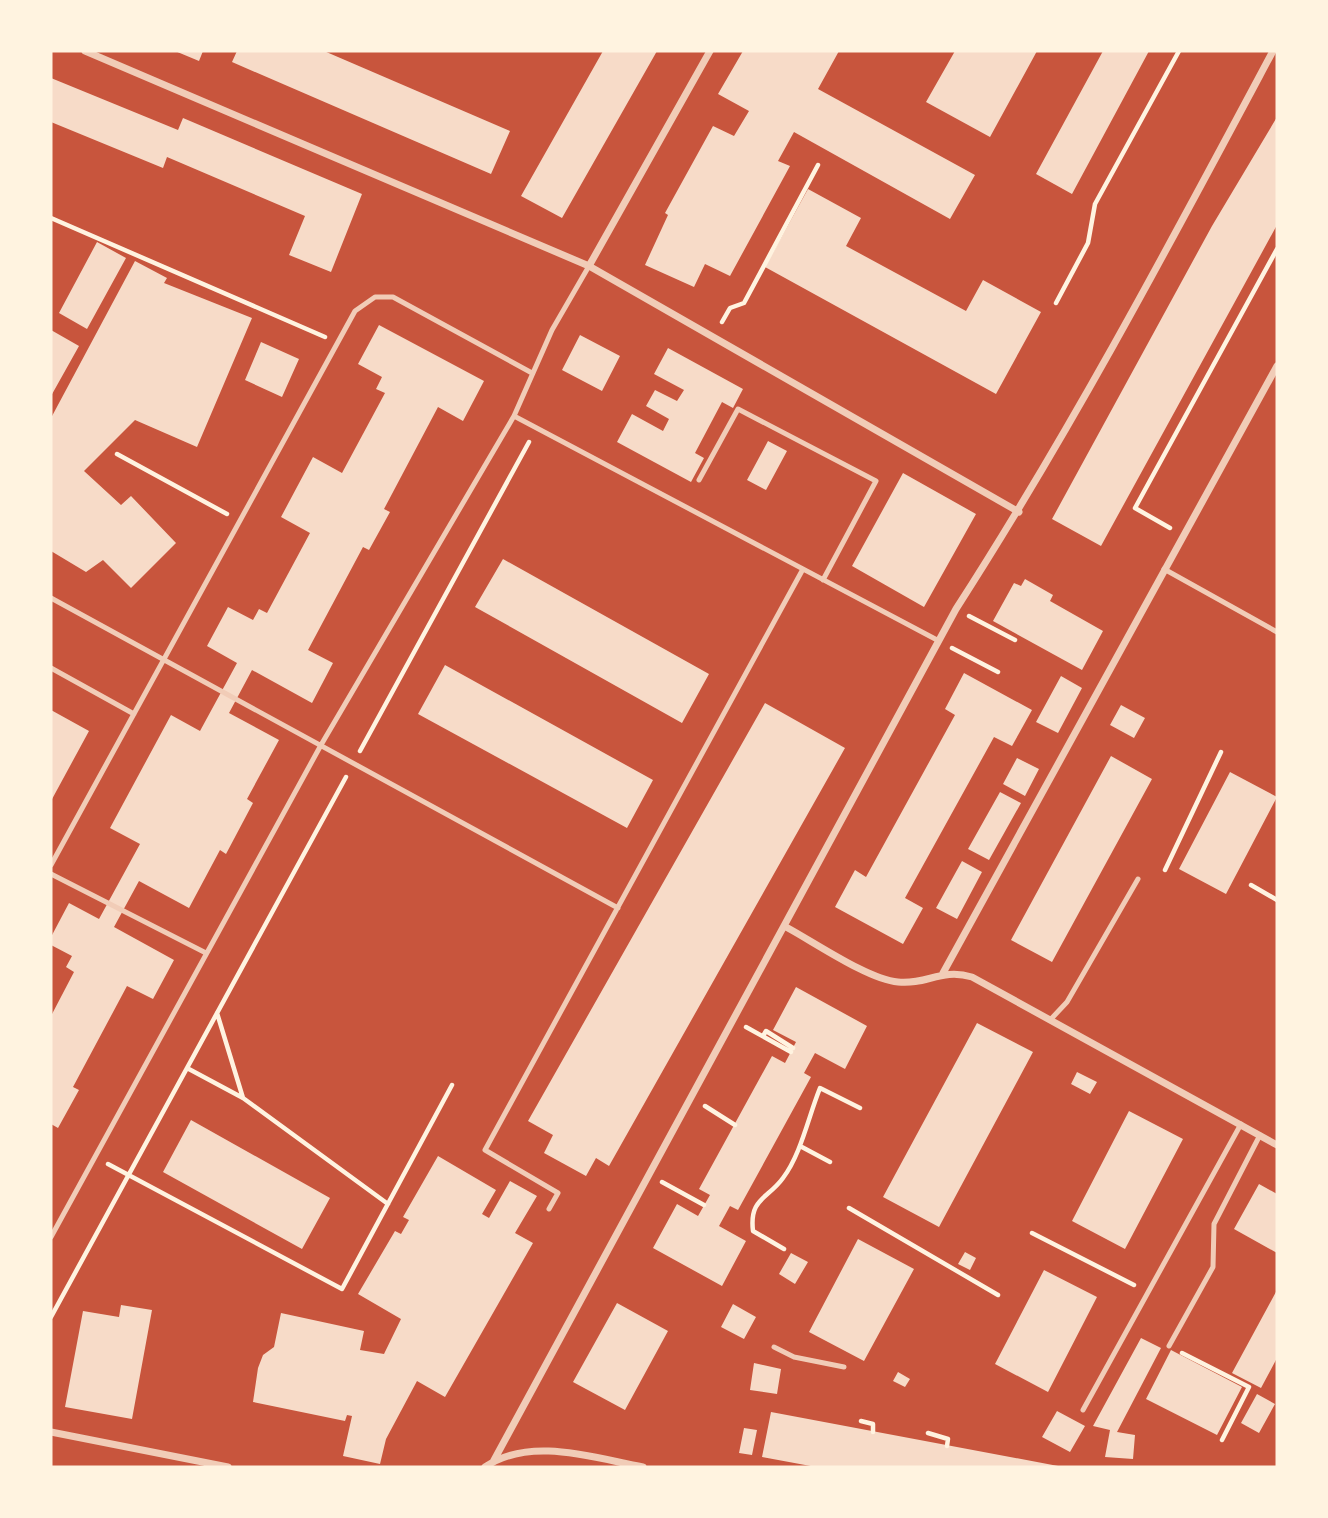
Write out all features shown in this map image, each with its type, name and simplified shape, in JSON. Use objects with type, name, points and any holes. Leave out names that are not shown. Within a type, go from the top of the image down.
[{"type":"street","points":[[85,51],[589,266],[1019,512]]},
{"type":"street","points":[[589,266],[710,51]]},
{"type":"street","points":[[493,1462],[956,610],[1019,512],[1118,340],[1273,51]]},
{"type":"street","points":[[943,973],[1277,366]]},
{"type":"street","points":[[786,927],[886,979],[921,981],[943,973],[972,977],[1052,1018],[1277,1145]]},
{"type":"street","points":[[51,1432],[228,1467]]},
{"type":"street","points":[[485,1467],[527,1451],[566,1453],[643,1467]]},
{"type":"lane","points":[[51,1237],[321,745],[514,416],[552,330],[589,266]]},
{"type":"lane","points":[[51,865],[355,312],[366,301],[393,297],[532,373]]},
{"type":"lane","points":[[699,480],[738,409],[876,481],[823,580]]},
{"type":"lane","points":[[514,416],[939,641]]},
{"type":"lane","points":[[548,1209],[558,1193],[485,1150],[803,569]]},
{"type":"lane","points":[[1164,569],[1277,632]]},
{"type":"lane","points":[[51,598],[618,908]]},
{"type":"lane","points":[[51,668],[134,714]]},
{"type":"lane","points":[[51,874],[206,953]]},
{"type":"lane","points":[[1052,1018],[1067,1002],[1138,879]]},
{"type":"lane","points":[[1083,1410],[1241,1124]]},
{"type":"lane","points":[[1169,1346],[1213,1266],[1214,1224],[1261,1135]]},
{"type":"lane","points":[[774,1347],[794,1357],[844,1367]]},
{"type":"path","points":[[1056,303],[1088,243],[1095,204],[1179,51]]},
{"type":"path","points":[[713,338],[730,308],[744,303],[818,165]]},
{"type":"path","points":[[51,218],[338,343]]},
{"type":"path","points":[[1183,535],[1135,508],[1277,249]]},
{"type":"path","points":[[51,1317],[537,428]]},
{"type":"path","points":[[117,454],[240,522]]},
{"type":"path","points":[[956,610],[1015,640]]},
{"type":"path","points":[[939,641],[998,672]]},
{"type":"path","points":[[1165,870],[1221,752]]},
{"type":"path","points":[[1251,886],[1277,900]]},
{"type":"path","points":[[217,1012],[243,1098]]},
{"type":"path","points":[[734,1021],[763,1036],[766,1031],[792,1050]]},
{"type":"path","points":[[187,1068],[243,1098],[388,1204]]},
{"type":"path","points":[[94,1157],[342,1289],[452,1085]]},
{"type":"path","points":[[783,1249],[753,1231],[751,1216],[765,1193],[781,1181],[799,1153],[820,1088],[860,1108]]},
{"type":"path","points":[[710,1110],[735,1125]]},
{"type":"path","points":[[800,1146],[830,1163]]},
{"type":"path","points":[[650,1175],[704,1205]]},
{"type":"path","points":[[849,1208],[998,1295]]},
{"type":"path","points":[[1032,1233],[1130,1283]]},
{"type":"path","points":[[1169,1346],[1249,1387],[1222,1440]]},
{"type":"path","points":[[862,1421],[873,1424],[873,1432]]},
{"type":"path","points":[[928,1433],[948,1439],[947,1446]]},
{"type":"building","points":[[175,51],[203,51],[199,61]]},
{"type":"building","points":[[237,51],[324,51],[510,131],[491,174],[232,62]]},
{"type":"building","points":[[603,51],[657,51],[562,218],[521,196]]},
{"type":"building","points":[[743,51],[839,51],[818,89],[975,175],[950,219],[794,132],[778,161],[790,166],[730,276],[705,264],[694,287],[645,265],[668,215],[665,213],[713,126],[734,136],[749,111],[718,94]]},
{"type":"building","points":[[955,51],[1037,51],[990,137],[926,102]]},
{"type":"building","points":[[1103,51],[1149,51],[1072,194],[1036,174]]},
{"type":"building","points":[[51,78],[178,130],[183,118],[362,194],[331,272],[289,255],[305,216],[167,157],[163,168],[51,122]]},
{"type":"building","points":[[1277,117],[1277,225],[1101,546],[1052,519],[1212,226]]},
{"type":"building","points":[[808,189],[861,218],[846,246],[966,311],[983,280],[1041,312],[996,394],[765,267]]},
{"type":"building","points":[[97,242],[126,258],[87,329],[59,313]]},
{"type":"building","points":[[135,261],[167,278],[164,283],[252,318],[197,447],[135,420],[84,471],[121,505],[131,496],[176,543],[131,588],[103,560],[86,572],[51,551],[51,418]]},
{"type":"building","points":[[379,325],[484,381],[463,421],[438,407],[384,509],[390,512],[369,550],[363,547],[308,650],[333,663],[312,703],[252,670],[229,713],[279,740],[247,799],[253,803],[226,854],[220,850],[189,908],[139,881],[114,927],[174,960],[153,999],[127,986],[73,1087],[79,1090],[58,1128],[51,1124],[51,1016],[74,972],[66,967],[72,956],[51,945],[51,937],[69,903],[99,919],[140,844],[110,828],[171,715],[200,731],[237,663],[207,646],[228,607],[253,620],[259,609],[267,613],[310,533],[281,517],[313,457],[342,473],[385,393],[376,389],[382,377],[358,364]]},
{"type":"building","points":[[51,330],[79,346],[51,396]]},
{"type":"building","points":[[580,335],[620,356],[602,391],[562,370]]},
{"type":"building","points":[[261,342],[299,359],[282,397],[245,380]]},
{"type":"building","points":[[668,348],[743,389],[733,408],[722,402],[695,453],[704,458],[691,482],[617,442],[632,414],[663,431],[669,419],[646,406],[655,390],[677,401],[684,390],[654,374]]},
{"type":"building","points":[[768,441],[787,451],[766,490],[747,480]]},
{"type":"building","points":[[903,473],[976,514],[924,607],[852,566]]},
{"type":"building","points":[[503,559],[709,674],[682,723],[475,607]]},
{"type":"building","points":[[1025,579],[1053,595],[1050,601],[1103,631],[1082,670],[993,621],[1014,583],[1021,586]]},
{"type":"building","points":[[445,665],[653,780],[627,828],[418,714]]},
{"type":"building","points":[[964,673],[1032,710],[1012,746],[994,737],[905,898],[923,908],[903,944],[835,907],[855,870],[866,877],[955,715],[945,709]]},
{"type":"building","points":[[1061,676],[1082,688],[1058,733],[1036,722]]},
{"type":"building","points":[[765,703],[845,748],[609,1166],[596,1158],[586,1176],[544,1153],[553,1135],[528,1121]]},
{"type":"building","points":[[1121,705],[1145,718],[1134,738],[1110,725]]},
{"type":"building","points":[[51,710],[89,731],[51,801]]},
{"type":"building","points":[[1111,756],[1152,779],[1052,962],[1011,940]]},
{"type":"building","points":[[1017,758],[1039,769],[1025,796],[1003,784]]},
{"type":"building","points":[[1230,772],[1277,797],[1226,894],[1179,869]]},
{"type":"building","points":[[1000,792],[1021,803],[989,860],[968,849]]},
{"type":"building","points":[[962,861],[982,872],[957,919],[936,908]]},
{"type":"building","points":[[796,987],[867,1026],[845,1069],[815,1053],[804,1073],[811,1077],[738,1210],[730,1206],[719,1226],[746,1241],[722,1286],[653,1248],[677,1204],[698,1216],[710,1195],[699,1189],[772,1056],[785,1063],[796,1042],[773,1030]]},
{"type":"building","points":[[977,1023],[1033,1052],[939,1227],[883,1197]]},
{"type":"building","points":[[1077,1072],[1097,1082],[1090,1094],[1071,1084]]},
{"type":"building","points":[[1129,1111],[1183,1139],[1125,1249],[1072,1221]]},
{"type":"building","points":[[191,1120],[330,1198],[302,1249],[163,1172]]},
{"type":"building","points":[[438,1156],[496,1190],[482,1214],[489,1218],[510,1181],[537,1196],[515,1233],[533,1243],[445,1397],[417,1381],[386,1439],[380,1464],[343,1456],[352,1416],[347,1415],[345,1421],[253,1402],[258,1368],[263,1355],[274,1347],[281,1313],[364,1331],[360,1350],[384,1354],[401,1319],[358,1294],[395,1231],[401,1234],[409,1220],[403,1217]]},
{"type":"building","points":[[1259,1184],[1277,1194],[1277,1253],[1234,1229]]},
{"type":"building","points":[[858,1239],[914,1269],[864,1361],[809,1332]]},
{"type":"building","points":[[965,1252],[976,1258],[970,1270],[958,1264]]},
{"type":"building","points":[[791,1253],[808,1262],[795,1284],[779,1274]]},
{"type":"building","points":[[1044,1270],[1097,1297],[1048,1392],[995,1364]]},
{"type":"building","points":[[1277,1290],[1277,1358],[1261,1388],[1232,1373]]},
{"type":"building","points":[[617,1303],[668,1331],[625,1410],[573,1382]]},
{"type":"building","points":[[733,1304],[756,1317],[744,1339],[721,1327]]},
{"type":"building","points":[[121,1305],[152,1310],[132,1419],[65,1407],[83,1311],[119,1317]]},
{"type":"building","points":[[1141,1338],[1161,1348],[1117,1432],[1135,1435],[1133,1459],[1105,1457],[1110,1430],[1093,1426]]},
{"type":"building","points":[[1171,1350],[1242,1387],[1217,1435],[1146,1399]]},
{"type":"building","points":[[754,1363],[781,1369],[777,1394],[750,1390]]},
{"type":"building","points":[[898,1372],[910,1379],[905,1387],[893,1381]]},
{"type":"building","points":[[1257,1394],[1275,1404],[1259,1433],[1241,1423]]},
{"type":"building","points":[[1057,1411],[1085,1426],[1070,1452],[1042,1437]]},
{"type":"building","points":[[771,1412],[1058,1467],[816,1467],[762,1457]]},
{"type":"building","points":[[744,1428],[757,1430],[752,1455],[739,1453]]}]
